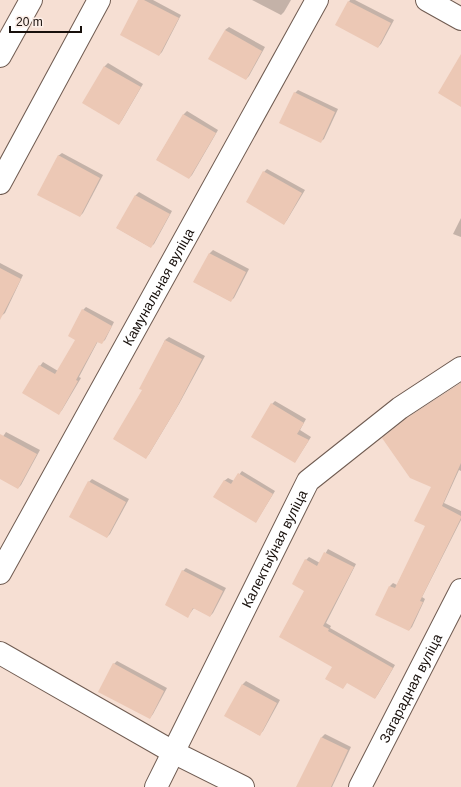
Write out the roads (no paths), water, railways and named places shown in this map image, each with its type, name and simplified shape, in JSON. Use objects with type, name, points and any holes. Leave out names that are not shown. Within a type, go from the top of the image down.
[{"type":"street","points":[[0,56],[31,0]]},
{"type":"street","points":[[0,183],[100,0]]},
{"type":"street","name":"Камунальная вуліца","points":[[0,573],[317,0]]},
{"type":"street","points":[[427,0],[461,19]]},
{"type":"street","name":"Калектыўная вуліца","points":[[156,787],[308,481],[400,408],[461,368]]},
{"type":"street","name":"Загарадная вуліца","points":[[360,787],[461,590]]},
{"type":"street","points":[[0,653],[173,752],[243,787]]}]
